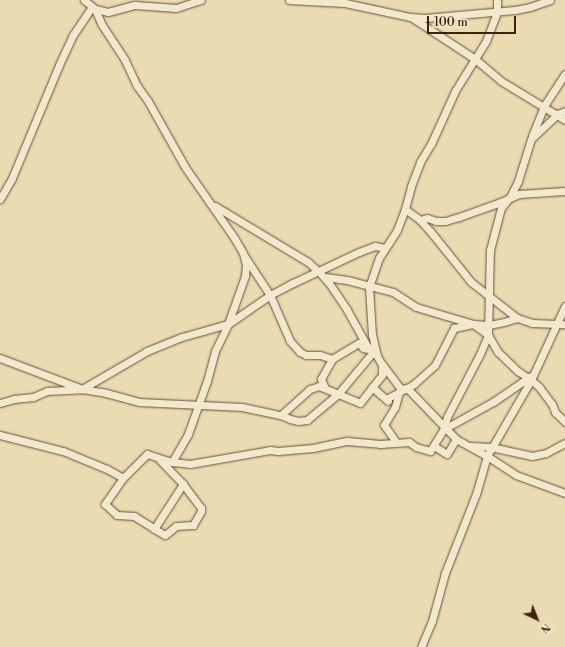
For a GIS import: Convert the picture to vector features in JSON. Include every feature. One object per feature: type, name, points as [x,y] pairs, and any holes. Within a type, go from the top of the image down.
[{"type":"street","points":[[84,0],[94,8],[108,12],[141,4],[176,8],[201,0]]},
{"type":"street","points":[[289,0],[345,3],[410,17],[425,18],[497,12],[530,7],[550,0]]},
{"type":"street","points":[[497,0],[497,12],[486,41],[455,91],[431,144],[420,162],[397,230],[385,248],[369,287],[374,352],[385,370],[402,390],[456,439],[487,456],[495,463],[516,475],[565,493]]},
{"type":"street","points":[[0,199],[12,178],[58,65],[73,35],[94,8]]},
{"type":"street","points":[[94,8],[102,25],[125,60],[137,86],[148,101],[185,167],[210,202],[270,295],[290,341],[300,352],[306,355],[320,355],[332,360]]},
{"type":"street","points":[[410,17],[475,59],[501,81],[558,114],[565,120]]},
{"type":"street","points":[[160,460],[184,484],[201,509],[194,524],[191,526],[176,526],[166,535],[134,516],[117,515],[104,504],[123,478],[147,454],[160,460],[190,464],[270,450],[278,451],[313,448],[347,441],[380,444],[409,442],[416,447],[427,451],[434,446],[444,429],[447,417],[473,370],[488,335],[490,250],[501,208],[510,197],[518,181],[531,139],[544,106],[565,74]]},
{"type":"street","points":[[531,139],[558,114],[565,111]]},
{"type":"street","points":[[420,220],[427,218],[436,221],[452,219],[501,202],[510,197],[528,193],[565,191]]},
{"type":"street","points":[[210,202],[308,262],[319,272],[324,277],[382,365],[382,375],[360,403],[319,386],[310,388],[281,414]]},
{"type":"street","points":[[405,208],[420,220],[471,282],[517,318],[532,323],[565,324]]},
{"type":"street","points":[[82,390],[147,351],[182,337],[228,324],[270,295],[293,283],[359,252],[375,246],[385,248]]},
{"type":"street","points":[[172,462],[188,434],[207,381],[215,351],[228,324],[245,276],[246,266],[243,253]]},
{"type":"street","points":[[324,277],[347,280],[369,287],[393,292],[416,307],[434,314],[473,324],[489,325],[517,318]]},
{"type":"street","points":[[421,647],[432,621],[445,573],[476,494],[487,456],[543,357],[565,306]]},
{"type":"street","points":[[386,400],[414,384],[435,365],[454,328],[473,324],[488,335],[498,352],[518,371],[531,377],[552,404],[555,412],[565,422]]},
{"type":"street","points":[[325,388],[321,379],[332,360],[359,343],[363,348],[374,352]]},
{"type":"street","points":[[0,404],[14,399],[33,397],[47,391],[82,390],[106,393],[139,402],[242,407],[281,414],[290,419],[308,420],[338,394],[374,352]]},
{"type":"street","points":[[0,358],[82,390]]},
{"type":"street","points":[[444,429],[493,402],[531,377]]},
{"type":"street","points":[[372,387],[386,400],[395,404]]},
{"type":"street","points":[[396,442],[384,426],[402,390]]},
{"type":"street","points":[[1,434],[63,451],[107,469],[123,478]]},
{"type":"street","points":[[434,446],[447,454],[456,439]]},
{"type":"street","points":[[469,446],[491,447],[532,456],[546,453],[565,443]]},
{"type":"street","points":[[154,529],[184,484]]}]
